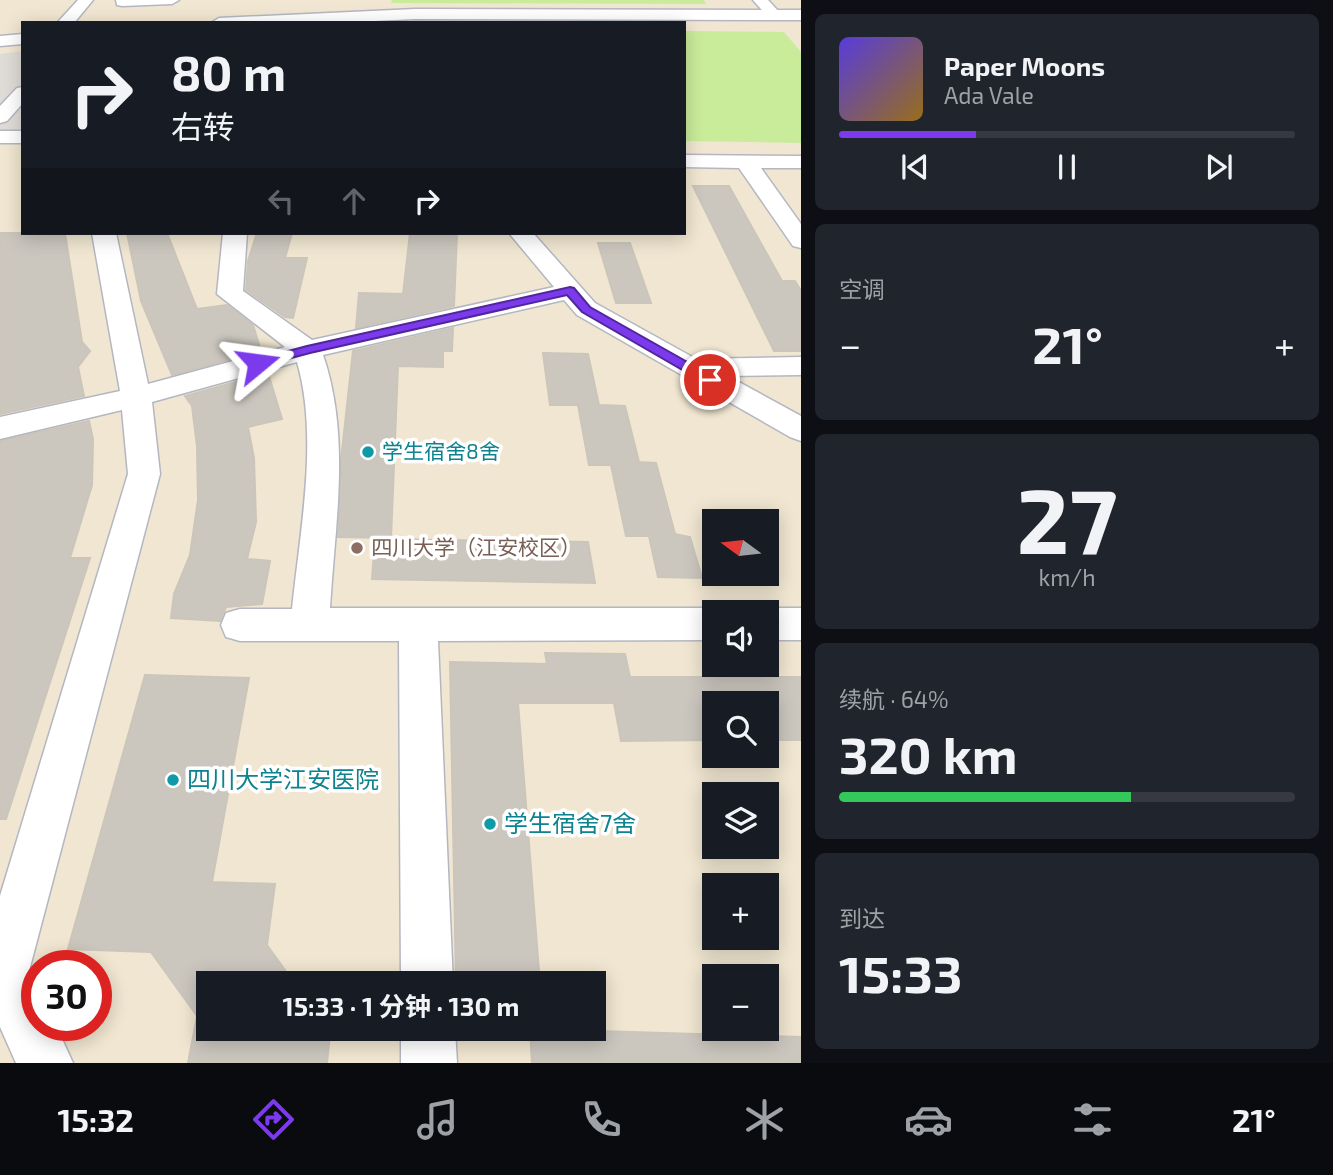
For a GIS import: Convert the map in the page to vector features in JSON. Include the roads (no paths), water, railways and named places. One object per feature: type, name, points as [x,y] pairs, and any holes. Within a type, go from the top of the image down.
[{"type":"street","points":[[67,21],[86,0]]},
{"type":"street","points":[[120,5],[172,0]]},
{"type":"street","points":[[760,0],[774,15]]},
{"type":"street","points":[[246,21],[315,16],[480,19],[801,15]]},
{"type":"street","points":[[0,41],[21,39]]},
{"type":"street","points":[[0,117],[19,81]]},
{"type":"street","points":[[0,137],[21,137]]},
{"type":"street","points":[[686,161],[801,162]]},
{"type":"street","points":[[746,162],[801,241]]},
{"type":"street","points":[[44,1063],[1,979],[144,474],[136,397],[104,235]]},
{"type":"street","points":[[235,235],[230,294],[307,350],[319,387],[324,438],[310,625]]},
{"type":"street","points":[[523,235],[586,309],[801,430]]},
{"type":"street","points":[[0,428],[136,397],[307,350],[570,290]]},
{"type":"street","points":[[687,368],[801,366]]},
{"type":"street","points":[[240,625],[702,624]]},
{"type":"street","points":[[779,624],[801,624]]},
{"type":"street","points":[[418,625],[427,971]]},
{"type":"street","points":[[428,1041],[429,1063]]},
{"type":"place","name":"学生宿舍8舍","points":[[368,452]]},
{"type":"place","name":"四川大学（江安校区）","points":[[357,548]]},
{"type":"place","name":"四川大学江安医院","points":[[173,780]]},
{"type":"place","name":"学生宿舍7舍","points":[[490,824]]}]
